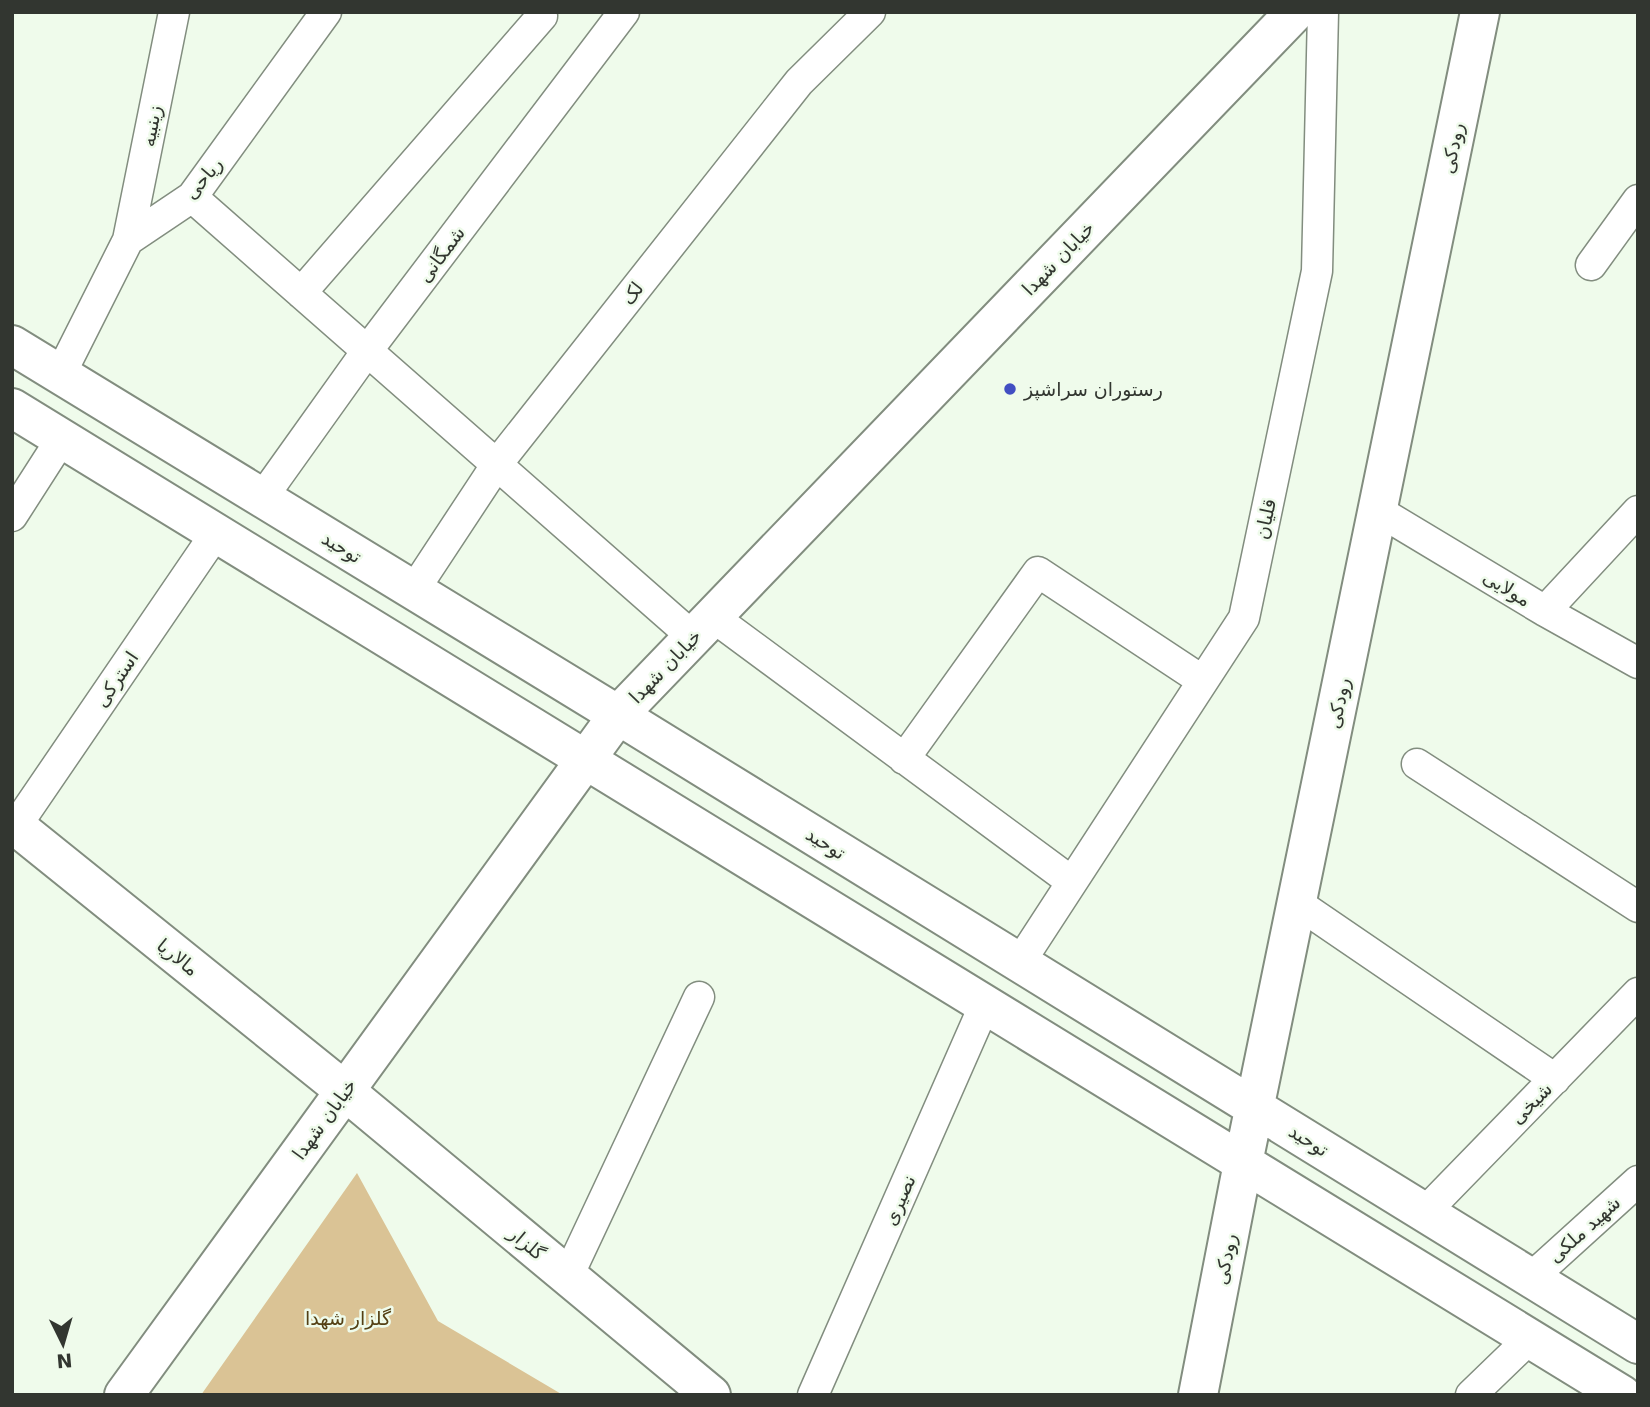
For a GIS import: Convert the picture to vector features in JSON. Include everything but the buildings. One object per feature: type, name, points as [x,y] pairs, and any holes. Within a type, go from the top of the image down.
[{"type":"street","name":"زینبیه","points":[[128,240],[174,12]]},
{"type":"street","name":"ریاحی","points":[[60,374],[128,240],[192,197],[326,12]]},
{"type":"street","name":"شمگانی","points":[[262,498],[368,351],[624,12]]},
{"type":"street","name":"لک","points":[[414,590],[497,464],[799,82],[870,12]]},
{"type":"street","name":"خیابان شهدا","points":[[124,1395],[618,715],[1295,12]]},
{"type":"street","name":"قلیان","points":[[1020,962],[1244,618],[1317,271],[1323,12]]},
{"type":"street","name":"رودکی","points":[[1198,1395],[1243,1163],[1480,12]]},
{"type":"street","points":[[301,293],[542,16]]},
{"type":"street","points":[[192,197],[497,464],[703,627],[904,759],[1073,882]]},
{"type":"street","points":[[1591,265],[1638,200]]},
{"type":"street","name":"توحید","points":[[12,345],[1638,1344]]},
{"type":"street","points":[[12,408],[1622,1395]]},
{"type":"street","points":[[12,516],[62,438]]},
{"type":"street","name":"مولایی","points":[[1377,510],[1545,611],[1638,663]]},
{"type":"street","points":[[1545,611],[1638,511]]},
{"type":"street","name":"استرکی","points":[[14,824],[216,533]]},
{"type":"street","points":[[904,759],[1038,572],[1203,681]]},
{"type":"street","points":[[1417,764],[1638,907]]},
{"type":"street","name":"مالاریا","points":[[14,824],[345,1091]]},
{"type":"street","points":[[1297,903],[1555,1079]]},
{"type":"street","name":"شیخی","points":[[1424,1213],[1638,993]]},
{"type":"street","points":[[568,1276],[699,997]]},
{"type":"street","name":"نصیری","points":[[813,1395],[985,1004]]},
{"type":"street","name":"گلزار","points":[[345,1091],[710,1395]]},
{"type":"street","name":"شهید ملکی","points":[[1531,1278],[1638,1181]]},
{"type":"street","points":[[1471,1395],[1530,1338]]},
{"type":"green space","name":"گلزار شهدا","points":[[357,1173],[438,1321],[563,1395],[201,1395]]},
{"type":"place","name":"رستوران سراشپز","points":[[1010,389]]}]
